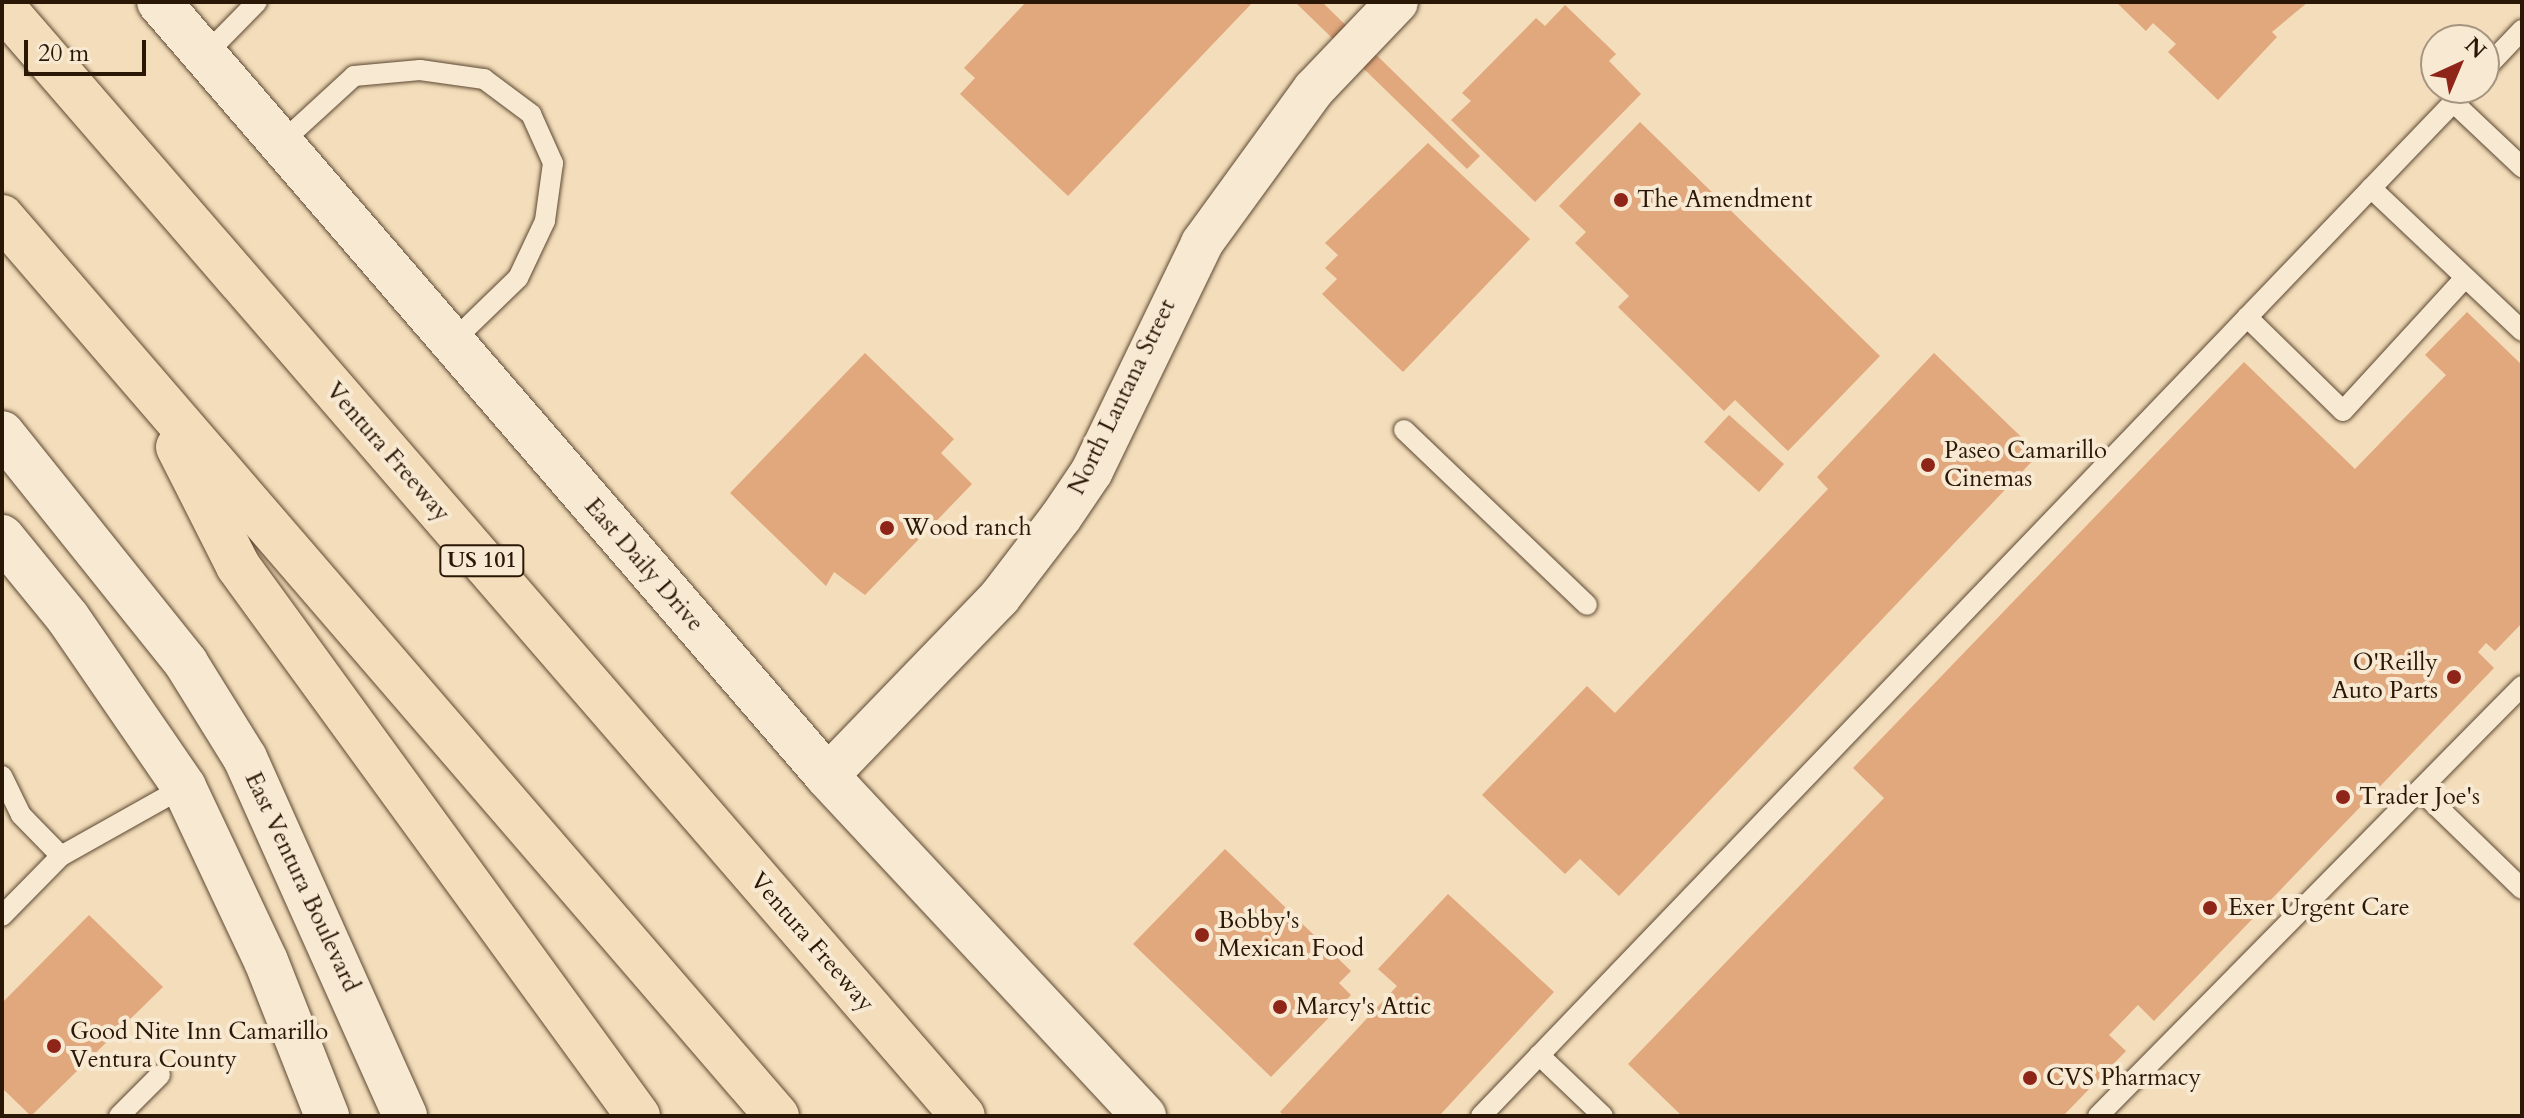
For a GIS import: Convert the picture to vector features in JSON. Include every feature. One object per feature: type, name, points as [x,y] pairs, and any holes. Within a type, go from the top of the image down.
[{"type":"highway","name":"Ventura Freeway","points":[[2,6],[963,1116]]},
{"type":"highway","points":[[2,217],[777,1116]]},
{"type":"highway","points":[[147,384],[238,566],[638,1116]]},
{"type":"main road","name":"East Daily Drive","points":[[159,2],[827,776],[1144,1116]]},
{"type":"main road","name":"East Ventura Boulevard","points":[[2,433],[186,663],[245,758],[405,1116]]},
{"type":"main road","points":[[2,537],[68,618],[184,787],[266,961],[327,1116]]},
{"type":"street","name":"North Lantana Street","points":[[827,776],[999,598],[1061,517],[1092,471],[1167,303],[1202,243],[1314,89],[1397,2]]},
{"type":"lane","points":[[205,55],[257,2]]},
{"type":"lane","points":[[2500,53],[2522,30]]},
{"type":"lane","points":[[281,143],[354,76],[420,70],[484,79],[531,114],[553,163],[545,221],[518,278],[451,343]]},
{"type":"lane","points":[[1481,1116],[2451,104]]},
{"type":"lane","points":[[2468,104],[2522,167]]},
{"type":"lane","points":[[2371,188],[2522,331]]},
{"type":"lane","points":[[2247,317],[2343,411],[2465,278]]},
{"type":"lane","points":[[1404,430],[1587,605]]},
{"type":"lane","points":[[2098,1116],[2522,686]]},
{"type":"lane","points":[[2,776],[21,815],[61,856]]},
{"type":"lane","points":[[2,916],[61,856],[184,787]]},
{"type":"lane","points":[[2420,790],[2522,889]]},
{"type":"lane","points":[[1539,1055],[1603,1116]]},
{"type":"lane","points":[[119,1116],[160,1075]]},
{"type":"building","points":[[1026,2],[1253,2],[1068,196],[960,94],[975,78],[964,68]]},
{"type":"building","points":[[1295,2],[1322,2],[1480,156],[1467,169]]},
{"type":"building","points":[[2116,2],[2308,2],[2272,32],[2277,37],[2218,100],[2168,52],[2176,44],[2153,23],[2146,31]]},
{"type":"building","points":[[1565,5],[1616,54],[1609,61],[1641,94],[1535,202],[1451,120],[1471,101],[1462,93],[1536,18],[1545,26]]},
{"type":"building","points":[[1640,122],[1880,356],[1788,451],[1735,400],[1724,411],[1618,307],[1629,296],[1575,243],[1586,232],[1559,206]]},
{"type":"building","points":[[1428,143],[1530,239],[1403,372],[1322,294],[1337,279],[1325,268],[1338,255],[1325,243]]},
{"type":"building","points":[[2467,312],[2522,365],[2522,623],[2495,651],[2486,643],[2478,652],[2494,668],[2154,1021],[2138,1005],[2109,1035],[2126,1051],[2063,1116],[1682,1116],[1628,1064],[1884,798],[1853,768],[2244,362],[2355,469],[2446,375],[2425,355]]},
{"type":"building","points":[[865,353],[954,439],[941,453],[972,484],[865,595],[834,572],[826,586],[730,493]]},
{"type":"building","points":[[1934,353],[2039,454],[1619,896],[1580,859],[1565,874],[1482,795],[1587,686],[1615,713],[1828,489],[1817,477]]},
{"type":"building","points":[[1729,415],[1784,464],[1759,492],[1704,442]]},
{"type":"building","points":[[1225,849],[1351,971],[1339,983],[1351,995],[1271,1077],[1133,944]]},
{"type":"building","points":[[1448,894],[1554,992],[1439,1116],[1284,1116],[1280,1112],[1397,986],[1378,969]]},
{"type":"building","name":"Good Nite Inn Camarillo Ventura County","points":[[89,915],[163,987],[31,1116],[2,1088],[2,1003]]},
{"type":"place","name":"The Amendment","points":[[1621,200]]},
{"type":"place","name":"Paseo Camarillo Cinemas","points":[[1928,465]]},
{"type":"place","name":"Wood ranch","points":[[887,528]]},
{"type":"place","name":"O'Reilly Auto Parts","points":[[2454,677]]},
{"type":"place","name":"Trader Joe's","points":[[2343,797]]},
{"type":"place","name":"Exer Urgent Care","points":[[2210,908]]},
{"type":"place","name":"Bobby's Mexican Food","points":[[1202,935]]},
{"type":"place","name":"Marcy's Attic","points":[[1280,1007]]},
{"type":"place","name":"Good Nite Inn Camarillo Ventura County","points":[[54,1046]]},
{"type":"place","name":"CVS Pharmacy","points":[[2030,1078]]}]
